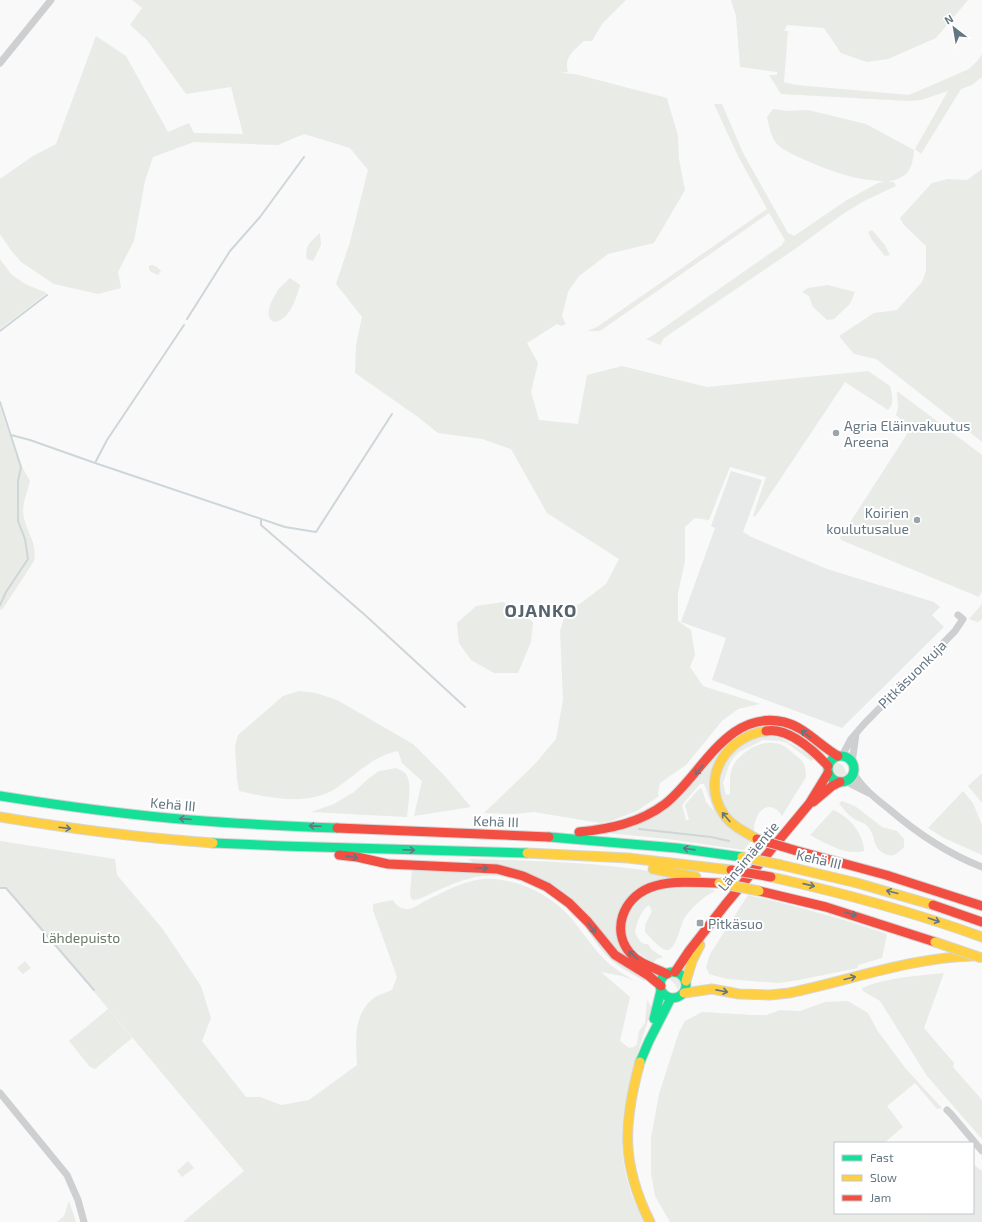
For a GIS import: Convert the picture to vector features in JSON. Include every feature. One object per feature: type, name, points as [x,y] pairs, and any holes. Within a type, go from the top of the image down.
[{"type":"main road","points":[[539,836],[608,829],[623,825],[652,812],[677,794],[724,739],[749,724],[767,720],[790,724],[832,753],[850,760],[853,767],[848,779],[842,781],[833,779],[823,760],[793,737],[777,731],[761,731],[749,735],[737,741],[727,750],[720,760],[716,772],[714,786],[716,800],[719,808],[728,820],[743,832],[757,839],[886,875],[982,906]]},
{"type":"main road","points":[[828,770],[830,761],[840,756]]},
{"type":"main road","name":"Länsimäentie","points":[[671,973],[809,804],[828,770]]},
{"type":"main road","name":"Länsimäentie","points":[[809,804],[832,786],[842,781]]},
{"type":"main road","points":[[0,789],[16,792],[41,803]]},
{"type":"main road","name":"Kehä III","points":[[0,796],[41,803],[135,815],[220,822],[539,836],[649,844],[742,857],[842,879],[899,894],[982,922]]},
{"type":"main road","name":"Kehä III","points":[[0,817],[26,822],[132,835],[230,844],[566,854],[631,859],[731,870],[811,885],[889,906],[982,937]]},
{"type":"main road","points":[[0,823],[26,822]]},
{"type":"main road","points":[[230,844],[271,852],[332,854],[357,857],[388,864],[497,869],[518,874],[549,888],[567,900],[588,922],[615,955],[625,963],[649,976],[661,988],[666,996],[670,998],[677,997],[684,993],[712,989],[739,994],[770,995],[789,993],[914,962],[952,956],[982,957]]},
{"type":"main road","points":[[535,854],[654,869],[698,877],[719,884]]},
{"type":"main road","points":[[684,993],[687,985],[686,981],[680,974],[671,973],[644,964],[625,946],[620,931],[620,923],[624,908],[641,891],[658,885],[686,883],[719,884],[794,898],[861,917],[982,957]]},
{"type":"main road","name":"Länsimäentie","points":[[686,981],[692,962],[709,927]]},
{"type":"main road","points":[[652,1035],[663,977],[671,973]]},
{"type":"main road","points":[[650,1222],[638,1198],[633,1183],[627,1157],[626,1132],[632,1096],[641,1060],[670,998]]},
{"type":"street","points":[[0,63],[51,0]]},
{"type":"street","name":"Pitkäsuonkuja","points":[[840,756],[851,739],[869,718],[955,631],[963,619],[958,615]]},
{"type":"street","points":[[856,734],[853,767],[857,779],[869,793],[913,830],[941,848],[982,867]]},
{"type":"street","points":[[842,781],[869,793]]},
{"type":"street","points":[[0,1093],[67,1174],[78,1200],[84,1222]]},
{"type":"street","points":[[947,1110],[982,1151]]},
{"type":"shaded area","points":[[731,471],[762,480],[743,532],[749,536],[827,569],[934,602],[940,607],[932,615],[944,627],[842,728],[712,680],[726,638],[681,622],[715,528],[711,526]]},
{"type":"shaded area","points":[[974,1165],[982,1171],[982,1222],[928,1222],[921,1214],[974,1214]]},
{"type":"green space","points":[[132,0],[626,0],[602,24],[592,41],[584,41],[571,54],[567,62],[568,72],[560,73],[575,74],[667,98],[678,136],[679,159],[685,190],[654,243],[608,254],[579,276],[568,292],[562,316],[566,324],[561,326],[557,324],[527,343],[538,363],[531,392],[539,420],[578,424],[587,375],[622,366],[707,387],[868,371],[890,386],[892,405],[888,410],[845,382],[755,517],[753,516],[766,477],[730,467],[709,520],[695,518],[685,527],[685,561],[678,593],[678,621],[691,630],[695,655],[690,667],[703,686],[760,704],[738,709],[722,721],[686,765],[660,783],[658,793],[659,796],[637,811],[611,821],[600,823],[534,812],[513,814],[484,813],[535,764],[556,739],[563,700],[560,631],[566,612],[581,603],[606,584],[619,559],[547,513],[511,449],[482,439],[438,433],[418,417],[355,373],[356,345],[362,317],[336,284],[350,242],[368,170],[350,148],[304,134],[278,145],[194,142],[153,157],[145,181],[134,241],[118,272],[121,288],[98,294],[54,284],[21,262],[0,234],[0,179],[33,156],[56,144],[96,36],[126,56],[168,132],[189,123],[194,133],[243,134],[231,87],[186,94],[147,40],[130,25],[142,8]]},
{"type":"green space","points":[[731,0],[968,0],[936,38],[888,59],[867,62],[841,53],[824,28],[787,25],[784,31],[788,31],[784,82],[796,85],[909,95],[969,69],[982,54],[982,77],[972,85],[961,89],[921,154],[915,149],[948,91],[921,100],[908,101],[781,94],[769,75],[777,75],[777,72],[740,67],[736,16]]},
{"type":"green space","points":[[714,104],[722,104],[743,153],[788,233],[794,236],[847,200],[878,183],[885,182],[860,179],[839,173],[784,149],[776,142],[770,128],[767,117],[773,109],[788,111],[808,110],[866,124],[914,150],[912,163],[908,172],[900,178],[888,182],[894,182],[896,186],[864,201],[843,214],[795,249],[664,338],[660,345],[646,339],[782,245],[785,240],[769,213],[600,331],[587,331],[597,327],[767,209],[738,156]]},
{"type":"green space","points":[[982,169],[982,442],[876,359],[854,354],[839,336],[874,313],[897,310],[922,282],[926,271],[926,246],[904,225],[900,218],[932,183],[948,179],[967,180]]},
{"type":"green space","points":[[872,230],[885,245],[890,255],[885,256],[872,240],[868,232]]},
{"type":"green space","points":[[320,233],[321,245],[313,261],[307,259],[307,247]]},
{"type":"green space","points":[[0,259],[11,274],[25,284],[47,293],[0,329]]},
{"type":"green space","points":[[152,265],[161,271],[158,275],[151,272],[149,269],[149,266]]},
{"type":"green space","points":[[290,278],[300,285],[292,308],[284,317],[274,322],[269,316],[270,307],[278,290]]},
{"type":"green space","points":[[828,285],[855,292],[850,304],[834,319],[827,320],[813,307],[809,296],[802,292],[808,288]]},
{"type":"green space","name":"Koirien koulutusalue","points":[[897,391],[982,455],[982,591],[979,597],[841,540],[840,538],[911,428],[896,415],[898,408]]},
{"type":"green space","points":[[0,407],[18,460],[30,481],[23,513],[35,554],[34,561],[2,610],[0,609]]},
{"type":"green space","points":[[503,602],[533,622],[531,642],[518,673],[494,673],[471,660],[459,643],[457,623],[476,606]]},
{"type":"green space","points":[[982,604],[982,619],[978,622],[969,619]]},
{"type":"green space","points":[[299,691],[316,693],[337,700],[413,744],[443,774],[471,807],[414,816],[422,781],[402,763],[398,751],[389,753],[373,761],[338,787],[315,797],[302,799],[277,798],[239,791],[235,746],[238,735],[283,696]]},
{"type":"green space","points":[[759,723],[776,723],[796,731],[816,745],[813,748],[792,732],[771,728],[756,729],[741,735],[729,744],[720,756],[714,770],[712,785],[715,802],[720,815],[726,822],[752,840],[744,850],[668,839],[607,833],[643,821],[673,803],[694,782],[722,747],[732,737],[744,729]],"holes":[[[700,784],[704,784],[714,811],[706,802],[701,788],[685,805],[689,820],[686,820],[682,805]]]},
{"type":"green space","points":[[761,735],[778,736],[815,758],[811,761],[787,743],[763,740],[739,752],[733,758],[723,783],[726,795],[730,794],[730,776],[733,766],[742,755],[755,746],[777,743],[784,746],[800,759],[805,766],[806,777],[782,816],[772,807],[764,808],[758,814],[754,824],[754,832],[736,822],[722,803],[719,791],[723,766],[739,745]]},
{"type":"green space","points":[[836,761],[843,766],[847,774],[841,777],[834,773],[833,767]]},
{"type":"green space","points":[[396,768],[405,773],[409,782],[407,817],[311,812],[334,804],[354,792],[379,771]]},
{"type":"green space","points":[[982,773],[982,803],[968,786]]},
{"type":"green space","points":[[963,791],[973,803],[982,825],[982,855],[944,838],[928,828]]},
{"type":"green space","points":[[842,801],[855,806],[882,827],[897,831],[904,839],[904,847],[893,855],[885,854],[878,848],[869,828],[865,824],[854,819],[844,810],[839,803]]},
{"type":"green space","points":[[833,810],[844,816],[854,826],[861,838],[864,851],[850,852],[836,848],[810,835]]},
{"type":"green space","name":"Lähdepuisto","points":[[0,841],[115,859],[117,875],[162,928],[201,986],[211,1018],[202,1041],[246,1097],[260,1097],[281,1105],[309,1100],[357,1065],[356,1036],[359,1018],[363,1010],[377,996],[392,990],[397,977],[373,910],[373,904],[393,900],[400,907],[410,909],[467,882],[485,879],[505,880],[526,886],[536,891],[555,903],[571,918],[605,960],[615,969],[635,981],[622,976],[601,972],[630,997],[620,1041],[629,1048],[634,1047],[637,1044],[639,1031],[645,1023],[647,1000],[652,1008],[638,1052],[627,1096],[623,1118],[622,1141],[624,1163],[630,1191],[645,1222],[183,1222],[244,1171],[7,888],[0,887]]},
{"type":"green space","points":[[468,859],[601,865],[680,877],[624,903],[627,954],[619,954],[567,895],[475,864]]},
{"type":"green space","points":[[412,869],[478,871],[520,879],[539,887],[558,898],[576,914],[611,955],[631,970],[647,978],[645,981],[629,973],[609,958],[581,922],[571,912],[560,902],[534,886],[520,880],[491,875],[469,879],[413,900],[410,895]]},
{"type":"green space","points":[[699,887],[715,891],[702,899],[688,913],[683,920],[676,942],[670,949],[666,950],[661,947],[645,932],[645,925],[652,911],[649,905],[640,917],[635,932],[638,939],[645,944],[648,944],[652,950],[663,957],[657,959],[653,963],[632,948],[624,929],[631,905],[654,889]]},
{"type":"green space","points":[[748,895],[783,903],[887,934],[882,958],[858,965],[858,968],[778,983],[727,979],[709,974],[706,967],[710,954]]},
{"type":"green space","points":[[25,961],[31,968],[23,974],[17,968]]},
{"type":"green space","points":[[944,973],[924,1028],[954,1063],[953,1067],[982,1100],[982,1139],[927,1076],[880,1001],[863,991],[862,988],[892,979]]},
{"type":"green space","points":[[676,976],[680,979],[681,983],[678,990],[675,984],[668,978]]},
{"type":"green space","points":[[848,1001],[868,1013],[877,1030],[906,1069],[942,1108],[937,1109],[915,1083],[887,1106],[903,1127],[885,1142],[834,1142],[834,1214],[921,1214],[928,1222],[670,1222],[655,1196],[651,1173],[651,1138],[659,1094],[679,1032],[685,1021],[702,1012],[766,1015],[780,1010],[800,1011],[825,1002]]},
{"type":"green space","points":[[108,1009],[132,1038],[95,1069],[90,1067],[69,1041]]},
{"type":"green space","points":[[188,1161],[194,1168],[182,1177],[177,1171]]},
{"type":"green space","points":[[69,1201],[76,1222],[57,1222],[64,1216]]},
{"type":"waterway","points":[[187,319],[230,251],[260,217],[304,157]]},
{"type":"waterway","points":[[0,331],[47,295]]},
{"type":"waterway","points":[[11,435],[30,440],[95,463],[107,440],[184,325]]},
{"type":"waterway","points":[[0,402],[21,467],[18,481],[18,521],[25,539],[28,559],[6,592],[0,605]]},
{"type":"waterway","points":[[95,463],[285,527],[316,532],[392,414]]},
{"type":"waterway","points":[[261,519],[261,525],[365,615],[465,707]]},
{"type":"waterway","points":[[639,829],[711,837],[729,841]]},
{"type":"waterway","points":[[0,888],[6,888],[94,990]]},
{"type":"traffic: fast","points":[[841,756],[850,760],[854,769],[850,778],[841,782],[832,778],[828,769],[832,760],[841,756]]},
{"type":"traffic: fast","points":[[0,796],[95,810],[167,818],[245,824],[337,828]]},
{"type":"traffic: fast","points":[[549,837],[677,848],[742,857]]},
{"type":"traffic: fast","points":[[213,843],[527,853]]},
{"type":"traffic: fast","points":[[673,972],[682,976],[686,985],[682,994],[673,998],[664,994],[660,985],[664,976],[673,972]]},
{"type":"traffic: fast","points":[[654,1019],[661,990]]},
{"type":"traffic: fast","points":[[640,1062],[671,998]]},
{"type":"traffic: slow","points":[[757,839],[738,828],[723,813],[717,799],[715,786],[716,773],[721,760],[729,750],[752,734],[766,731]]},
{"type":"traffic: slow","points":[[0,817],[106,833],[213,843]]},
{"type":"traffic: slow","points":[[527,853],[628,858],[731,870]]},
{"type":"traffic: slow","points":[[742,857],[781,865]]},
{"type":"traffic: slow","points":[[781,865],[857,883],[933,905]]},
{"type":"traffic: slow","points":[[653,869],[696,877]]},
{"type":"traffic: slow","points":[[771,877],[878,904],[930,919],[982,937]]},
{"type":"traffic: slow","points":[[719,883],[759,891]]},
{"type":"traffic: slow","points":[[935,942],[982,958]]},
{"type":"traffic: slow","points":[[686,981],[692,961],[700,945]]},
{"type":"traffic: slow","points":[[684,993],[712,989],[739,994],[770,995],[789,993],[903,965],[973,956]]},
{"type":"traffic: slow","points":[[640,1062],[630,1105],[628,1144],[634,1181],[650,1222]]},
{"type":"traffic: jam","points":[[579,832],[624,824],[655,811],[678,792],[717,747],[731,735],[747,725],[764,721],[792,724],[806,732],[838,756]]},
{"type":"traffic: jam","points":[[766,731],[774,731],[792,736],[808,747],[828,766]]},
{"type":"traffic: jam","points":[[675,972],[689,951],[725,905],[809,804],[828,773]]},
{"type":"traffic: jam","points":[[813,802],[832,786],[840,782]]},
{"type":"traffic: jam","points":[[337,828],[549,837]]},
{"type":"traffic: jam","points":[[757,839],[794,850]]},
{"type":"traffic: jam","points":[[794,850],[886,875],[982,906]]},
{"type":"traffic: jam","points":[[339,855],[357,857],[388,864],[497,869],[523,876],[547,887],[569,903],[588,922],[615,955],[649,976],[661,986]]},
{"type":"traffic: jam","points":[[731,870],[771,877]]},
{"type":"traffic: jam","points":[[667,974],[638,960],[630,953],[624,944],[621,935],[621,925],[627,907],[640,893],[657,885],[675,882],[719,883]]},
{"type":"traffic: jam","points":[[759,891],[826,907],[935,942]]},
{"type":"traffic: jam","points":[[933,905],[982,922]]},
{"type":"place","name":"Agria Eläinvakuutus Areena","points":[[836,433]]},
{"type":"place","name":"Koirien koulutusalue","points":[[917,520]]},
{"type":"place","name":"Pitkäsuo","points":[[700,923]]},
{"type":"district","name":"OJANKO","points":[[541,610]]}]
